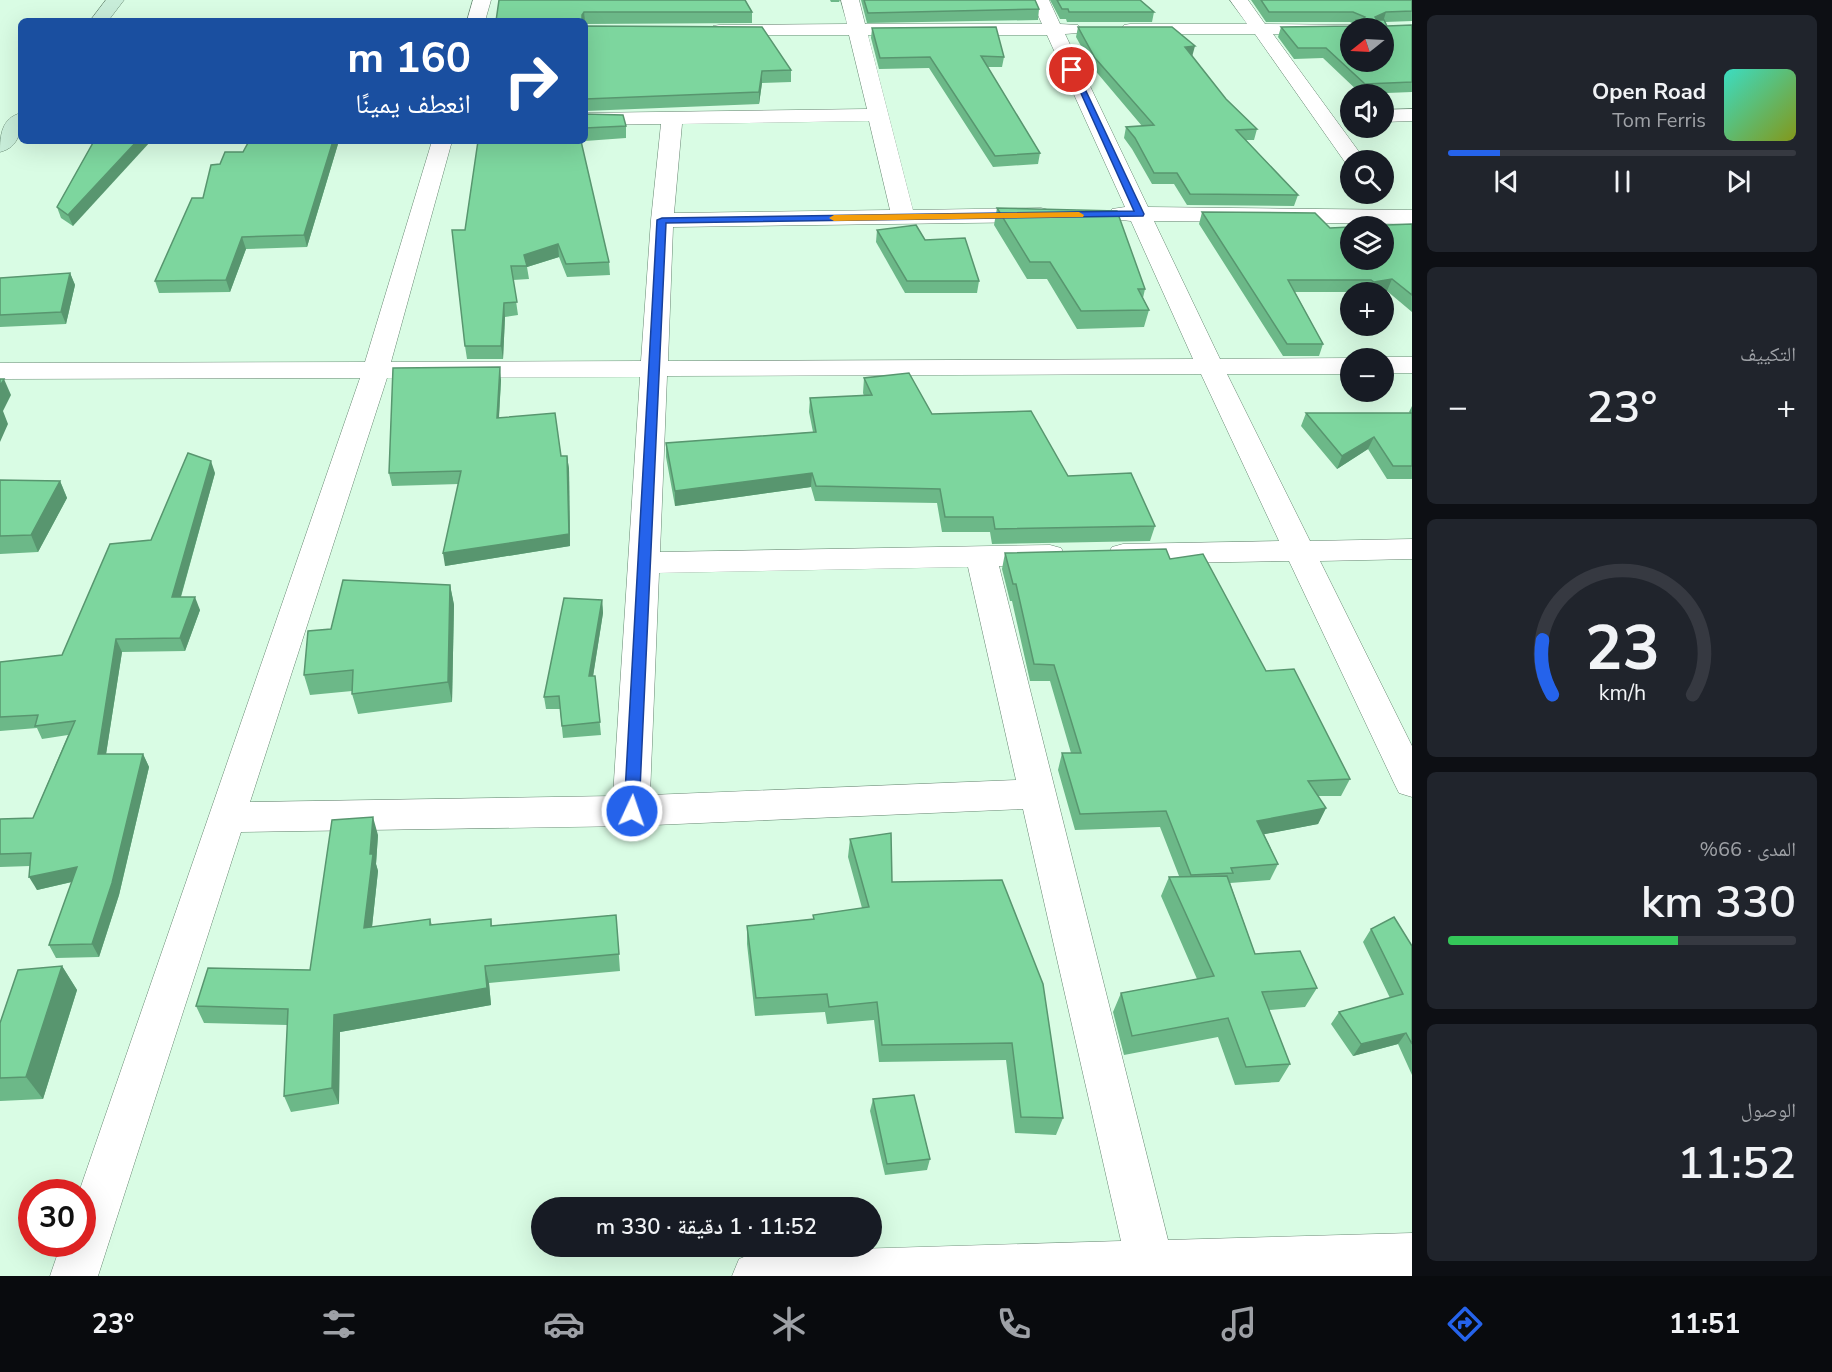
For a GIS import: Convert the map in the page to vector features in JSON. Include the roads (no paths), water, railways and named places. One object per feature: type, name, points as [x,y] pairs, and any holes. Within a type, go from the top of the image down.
[{"type":"main road","points":[[101,18],[115,0]]},
{"type":"main road","points":[[0,146],[18,123]]},
{"type":"street","points":[[477,18],[482,0]]},
{"type":"street","points":[[850,0],[903,217]]},
{"type":"street","points":[[1040,0],[1210,366],[1412,783]]},
{"type":"street","points":[[1239,0],[1348,150]]},
{"type":"street","points":[[704,30],[1088,29]]},
{"type":"street","points":[[1111,29],[1340,29]]},
{"type":"street","points":[[588,119],[879,115]]},
{"type":"street","points":[[1394,116],[1412,115]]},
{"type":"street","points":[[1324,117],[1340,116]]},
{"type":"street","points":[[632,811],[662,220],[672,118]]},
{"type":"street","points":[[74,1276],[376,369],[441,144]]},
{"type":"street","points":[[1389,204],[1403,217]]},
{"type":"street","points":[[1104,214],[1403,217]]},
{"type":"street","points":[[662,220],[1057,215]]},
{"type":"street","points":[[1394,365],[1412,365]]},
{"type":"street","points":[[0,371],[1340,366]]},
{"type":"street","points":[[644,562],[1412,549]]},
{"type":"street","points":[[981,557],[1150,1265]]},
{"type":"street","points":[[228,817],[632,811],[1038,794]]},
{"type":"street","points":[[756,1276],[942,1273],[1150,1265],[1392,1264]]}]
